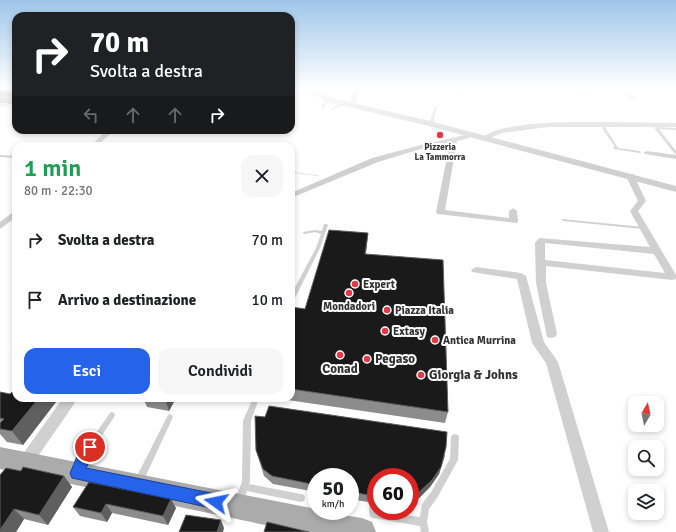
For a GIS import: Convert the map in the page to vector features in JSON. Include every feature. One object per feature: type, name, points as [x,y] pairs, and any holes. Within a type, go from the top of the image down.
[{"type":"main road","points":[[0,458],[137,486],[241,496],[362,532]]},
{"type":"street","points":[[387,114],[431,124],[455,134],[485,138],[676,189]]},
{"type":"street","points":[[485,138],[501,130],[524,128],[602,125],[676,125]]},
{"type":"street","points":[[98,142],[106,134]]},
{"type":"street","points":[[295,194],[375,160],[455,134]]},
{"type":"street","points":[[455,134],[440,212],[514,221],[512,211]]},
{"type":"street","points":[[647,153],[676,157]]},
{"type":"street","points":[[542,263],[672,277],[634,211],[642,201],[630,176]]},
{"type":"street","points":[[0,226],[12,216]]},
{"type":"street","points":[[551,334],[541,283],[542,263],[540,243],[542,240],[657,251]]},
{"type":"street","points":[[476,270],[521,276],[538,343],[552,362],[601,532]]},
{"type":"street","points":[[25,463],[67,402]]},
{"type":"lane","points":[[431,124],[434,114]]},
{"type":"lane","points":[[602,125],[617,146],[615,148],[639,152]]},
{"type":"lane","points":[[676,129],[656,128],[676,153]]},
{"type":"lane","points":[[0,156],[12,157]]},
{"type":"lane","points":[[564,220],[643,228]]},
{"type":"lane","points":[[295,292],[318,248],[326,225]]},
{"type":"lane","points":[[305,233],[315,231],[323,233]]},
{"type":"lane","points":[[254,402],[247,421],[246,481],[241,496],[301,498]]},
{"type":"lane","points":[[77,473],[83,458],[112,415]]},
{"type":"lane","points":[[137,486],[170,417]]},
{"type":"lane","points":[[425,532],[423,522],[425,507],[434,495],[454,460],[455,437]]},
{"type":"lane","points":[[410,520],[423,522]]},
{"type":"path","points":[[295,173],[329,179]]},
{"type":"building","name":"Pegaso","points":[[329,230],[368,233],[365,254],[443,260],[448,412],[295,390],[295,308],[305,309]]},
{"type":"building","points":[[0,392],[10,394],[12,392],[12,402],[36,402],[12,431],[0,429],[0,423],[4,419],[0,418]]},
{"type":"building","points":[[269,406],[447,432],[446,447],[441,467],[432,480],[419,492],[419,468],[367,468],[367,495],[359,493],[359,468],[307,468],[307,483],[272,476],[263,469],[256,450],[255,416],[265,417]]},
{"type":"building","points":[[23,467],[64,476],[39,515],[14,509],[0,530],[0,475],[6,468],[21,471]]},
{"type":"building","points":[[89,482],[171,499],[163,516],[106,504],[101,513],[73,507]]},
{"type":"building","points":[[186,515],[221,520],[217,532],[179,532]]},
{"type":"building","points":[[267,522],[309,532],[264,532]]},
{"type":"place","name":"Pizzeria La Tammorra","points":[[440,135]]},
{"type":"place","name":"Expert","points":[[355,284]]},
{"type":"place","name":"Mondadori","points":[[349,293]]},
{"type":"place","name":"Piazza Italia","points":[[387,310]]},
{"type":"place","name":"Extasy","points":[[385,331]]},
{"type":"place","name":"Antica Murrina","points":[[435,340]]},
{"type":"place","name":"Conad","points":[[340,355]]},
{"type":"place","name":"Pegaso","points":[[367,359]]},
{"type":"place","name":"Giorgia & Johns","points":[[421,375]]},
{"type":"route","points":[[90,447],[83,458],[77,473],[216,502]]}]
